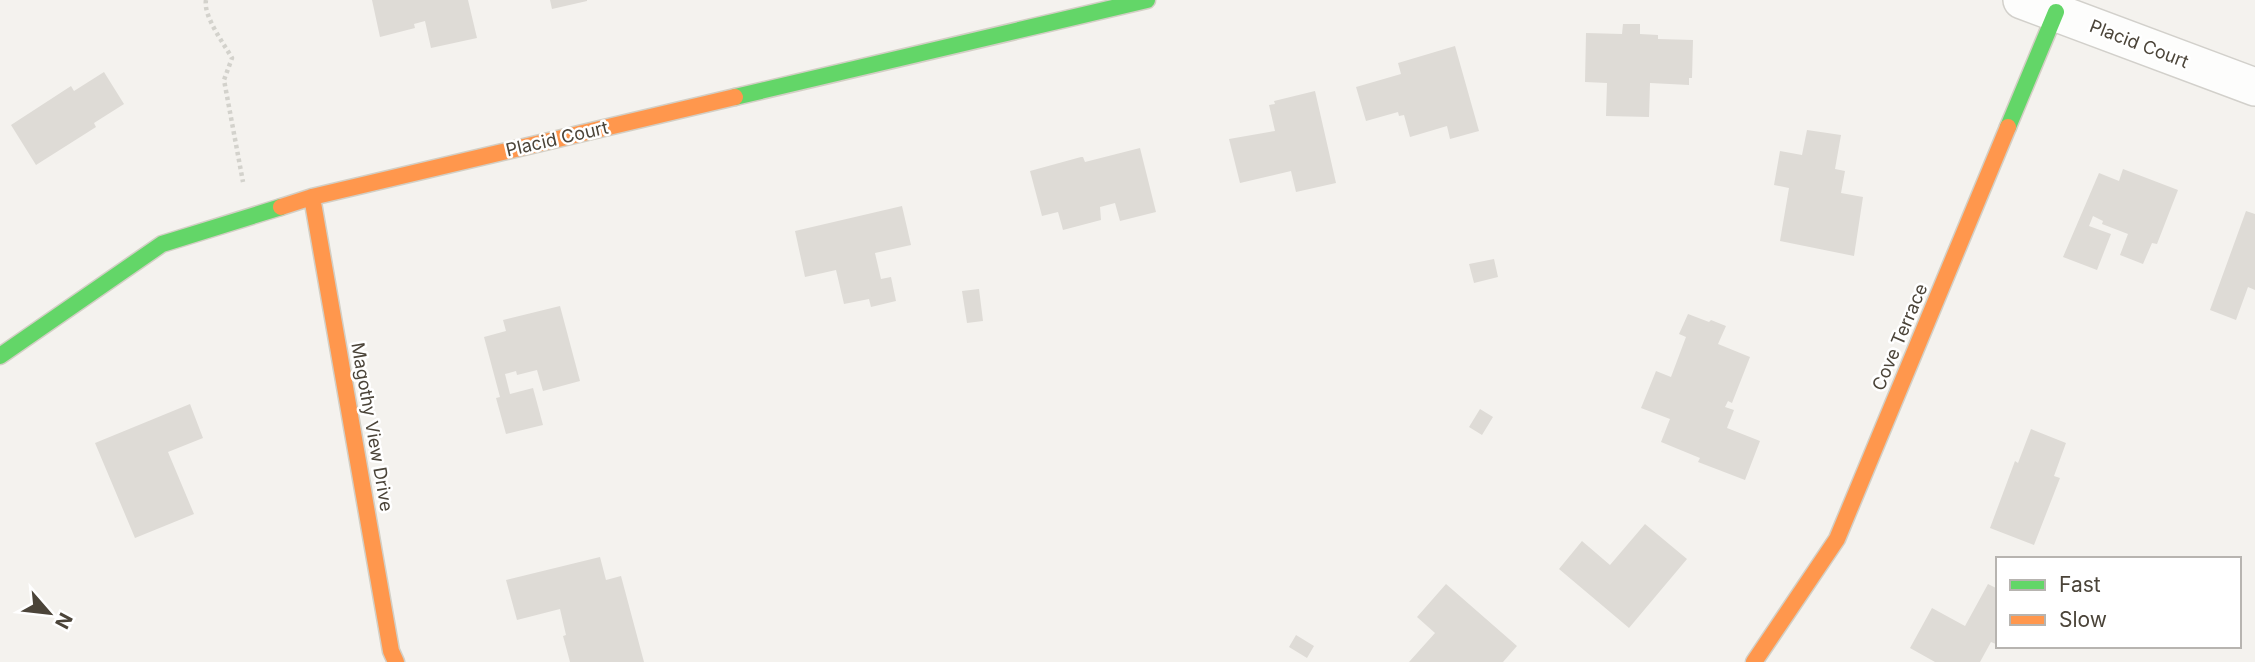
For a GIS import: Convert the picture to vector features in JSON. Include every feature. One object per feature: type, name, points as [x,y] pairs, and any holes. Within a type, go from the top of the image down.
[{"type":"street","name":"Placid Court","points":[[0,356],[162,244],[312,197],[1147,0]]},
{"type":"street","name":"Placid Court","points":[[2022,0],[2255,87]]},
{"type":"street","name":"Cove Terrace","points":[[1754,662],[1837,539],[2056,12]]},
{"type":"street","name":"Magothy View Drive","points":[[312,197],[391,651],[397,662]]},
{"type":"path","points":[[206,0],[205,6],[212,24],[232,58],[224,80],[250,217]]},
{"type":"building","points":[[372,0],[468,0],[477,38],[431,48],[425,21],[414,24],[415,28],[380,37]]},
{"type":"building","points":[[550,0],[587,0],[587,1],[552,9]]},
{"type":"building","points":[[1623,24],[1640,24],[1640,34],[1658,35],[1658,39],[1693,40],[1692,78],[1689,78],[1689,85],[1650,83],[1649,117],[1606,116],[1607,83],[1585,82],[1586,33],[1622,34]]},
{"type":"building","points":[[1455,46],[1479,131],[1450,139],[1447,126],[1410,137],[1404,115],[1399,116],[1398,112],[1366,121],[1356,87],[1401,74],[1398,63]]},
{"type":"building","points":[[104,72],[124,104],[94,123],[96,127],[36,165],[11,125],[71,86],[74,91]]},
{"type":"building","points":[[1315,91],[1336,183],[1296,192],[1291,171],[1240,183],[1229,139],[1275,131],[1269,105],[1275,104],[1274,101]]},
{"type":"building","points":[[1807,130],[1841,135],[1835,169],[1845,171],[1841,193],[1863,197],[1854,256],[1780,241],[1789,188],[1774,185],[1780,151],[1802,155]]},
{"type":"building","points":[[1140,148],[1156,212],[1120,221],[1115,203],[1100,207],[1101,220],[1063,230],[1058,212],[1042,216],[1030,171],[1081,157],[1085,162]]},
{"type":"building","points":[[2123,169],[2178,190],[2157,244],[2152,243],[2143,264],[2120,255],[2128,234],[2102,224],[2103,221],[2093,216],[2089,226],[2111,234],[2097,270],[2063,257],[2099,173],[2119,181]]},
{"type":"building","points":[[902,206],[911,245],[875,253],[881,279],[891,277],[896,301],[871,307],[869,299],[844,304],[836,270],[805,277],[795,231]]},
{"type":"building","points":[[2246,211],[2255,214],[2255,290],[2248,287],[2236,320],[2210,310]]},
{"type":"building","points":[[1494,259],[1498,277],[1474,283],[1469,264]]},
{"type":"building","points":[[979,289],[983,321],[967,323],[962,291]]},
{"type":"building","points":[[560,306],[580,381],[543,391],[537,370],[517,375],[516,371],[505,374],[510,394],[533,388],[543,425],[506,434],[496,398],[500,397],[484,337],[506,331],[503,320]]},
{"type":"building","points":[[1688,314],[1726,326],[1718,344],[1750,357],[1732,403],[1728,401],[1725,407],[1734,410],[1727,428],[1760,441],[1745,480],[1698,462],[1700,458],[1661,442],[1670,419],[1641,408],[1656,371],[1671,377],[1686,337],[1679,334]]},
{"type":"building","points":[[190,404],[203,438],[168,452],[194,514],[135,538],[95,443]]},
{"type":"building","points":[[1480,409],[1493,417],[1482,435],[1469,427]]},
{"type":"building","points":[[2031,429],[2066,443],[2054,476],[2060,478],[2034,545],[1990,528],[2015,461],[2018,463]]},
{"type":"building","points":[[1645,524],[1687,559],[1629,628],[1559,569],[1582,541],[1610,565]]},
{"type":"building","points":[[600,557],[606,580],[621,576],[644,662],[570,662],[560,609],[517,620],[506,580]]},
{"type":"building","points":[[1446,584],[1517,646],[1503,662],[1409,662],[1435,633],[1417,617]]},
{"type":"building","points":[[1988,584],[1996,588],[1996,644],[1991,642],[1980,662],[1935,662],[1910,648],[1932,608],[1965,626]]},
{"type":"building","points":[[1296,635],[1314,646],[1307,658],[1289,647]]},
{"type":"traffic: fast","points":[[735,97],[1147,0]]},
{"type":"traffic: fast","points":[[2008,127],[2056,12]]},
{"type":"traffic: fast","points":[[0,356],[162,244],[281,207]]},
{"type":"traffic: slow","points":[[281,207],[312,197],[735,97]]},
{"type":"traffic: slow","points":[[1754,662],[1837,539],[2008,127]]},
{"type":"traffic: slow","points":[[312,197],[391,651],[396,662]]}]
